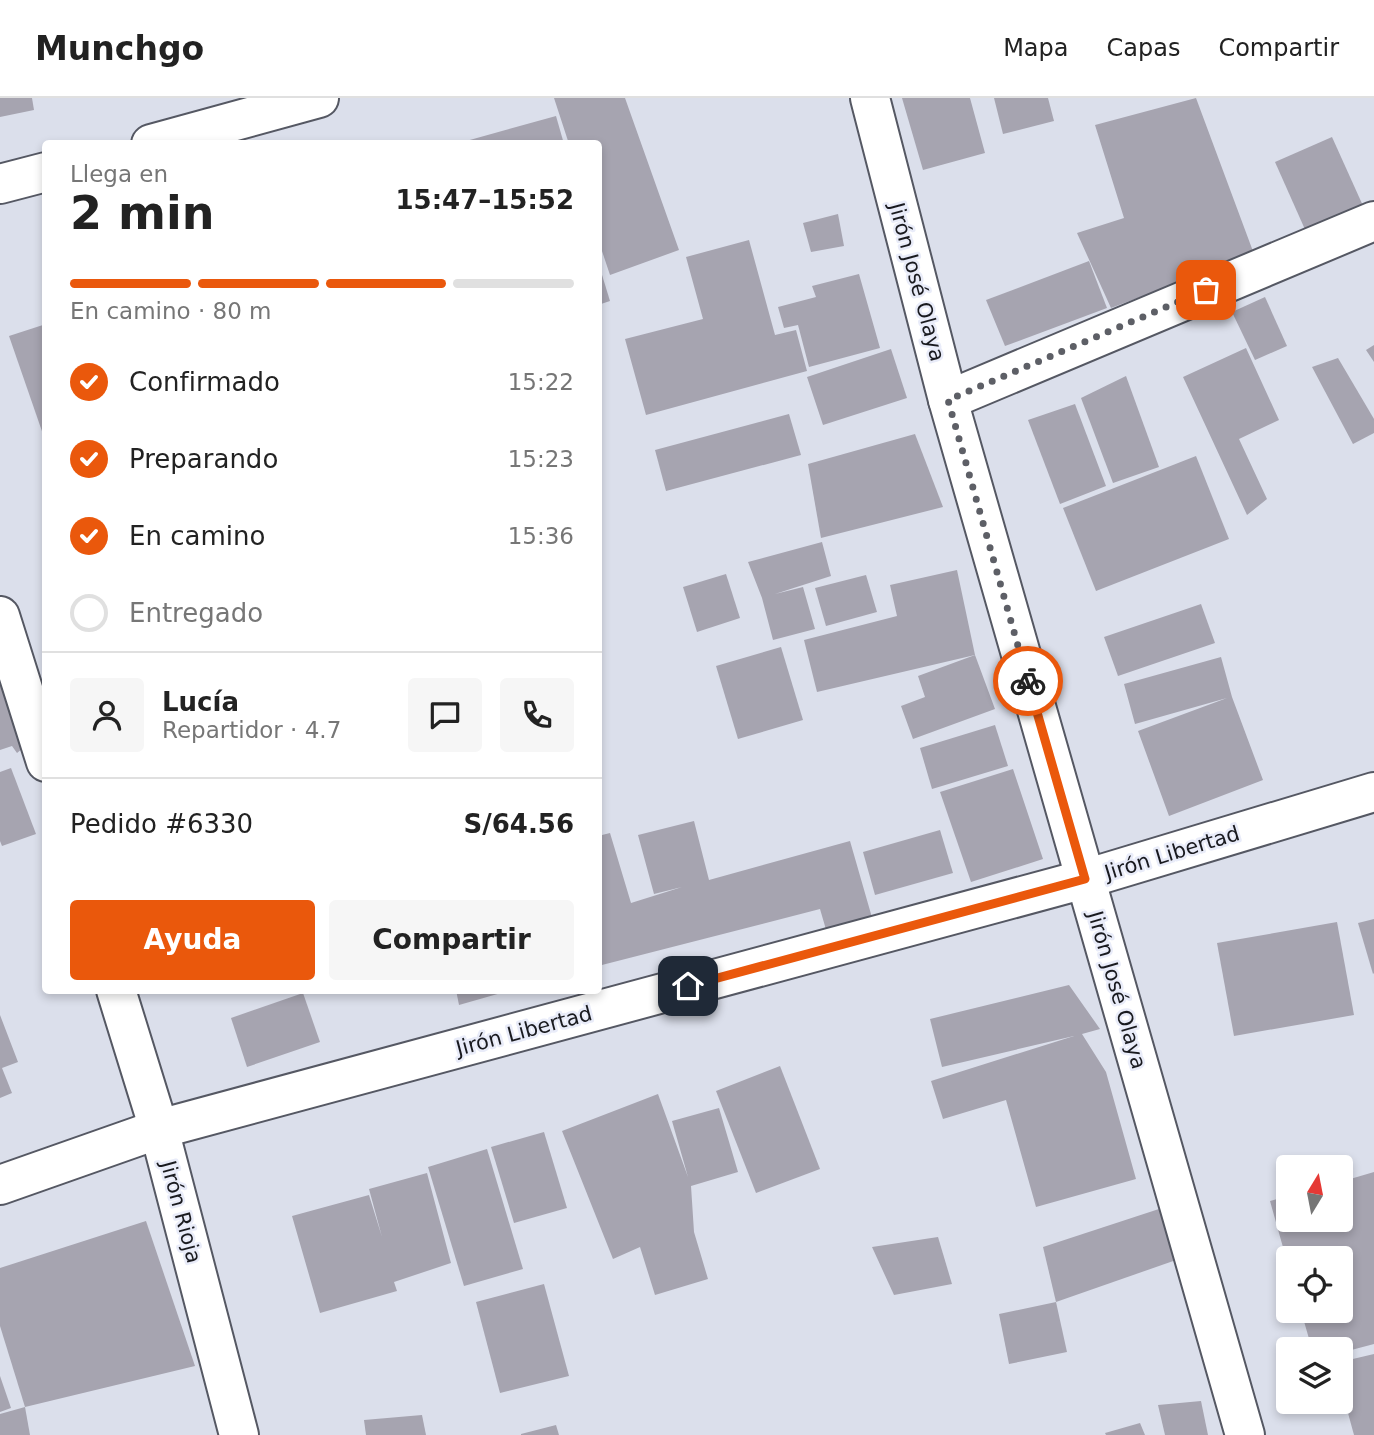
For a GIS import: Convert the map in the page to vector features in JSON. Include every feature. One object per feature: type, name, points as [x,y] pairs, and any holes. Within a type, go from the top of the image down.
[{"type":"street","points":[[166,140],[319,98]]},
{"type":"street","name":"Jirón José Olaya","points":[[870,98],[948,400],[1245,1435]]},
{"type":"street","points":[[0,184],[42,173]]},
{"type":"street","points":[[948,400],[1374,221]]},
{"type":"street","points":[[0,615],[42,749]]},
{"type":"street","name":"Jirón Libertad","points":[[0,1185],[159,1129],[1085,879],[1374,792]]},
{"type":"street","name":"Jirón Rioja","points":[[117,994],[159,1129],[240,1435]]},
{"type":"building","points":[[0,98],[32,98],[34,110],[0,117]]},
{"type":"building","points":[[554,98],[625,98],[679,250],[610,275],[602,251],[602,140],[568,140]]},
{"type":"building","points":[[902,98],[970,98],[985,153],[923,170]]},
{"type":"building","points":[[994,98],[1048,98],[1054,121],[1003,134]]},
{"type":"building","points":[[1196,98],[1254,254],[1111,308],[1077,233],[1124,218],[1095,125]]},
{"type":"building","points":[[556,116],[563,140],[470,140]]},
{"type":"building","points":[[1332,137],[1364,208],[1307,234],[1275,162]]},
{"type":"building","points":[[838,214],[844,246],[811,252],[803,223]]},
{"type":"building","points":[[749,240],[775,335],[796,330],[807,371],[646,415],[625,339],[703,319],[686,257]]},
{"type":"building","points":[[1089,261],[1107,308],[1005,346],[986,300]]},
{"type":"building","points":[[859,274],[880,348],[809,367],[798,325],[784,328],[778,307],[816,297],[812,286]]},
{"type":"building","points":[[602,275],[610,301],[602,304]]},
{"type":"building","points":[[1265,297],[1287,346],[1255,360],[1232,312]]},
{"type":"building","points":[[42,325],[42,431],[9,336]]},
{"type":"building","points":[[1374,345],[1374,362],[1366,350]]},
{"type":"building","points":[[1246,348],[1279,420],[1239,439],[1267,499],[1247,515],[1183,377]]},
{"type":"building","points":[[891,349],[907,398],[823,425],[807,377]]},
{"type":"building","points":[[1338,358],[1374,419],[1374,433],[1353,444],[1312,367]]},
{"type":"building","points":[[1126,376],[1159,467],[1113,483],[1081,398]]},
{"type":"building","points":[[1075,404],[1106,486],[1060,504],[1028,420]]},
{"type":"building","points":[[789,414],[801,455],[666,491],[655,450]]},
{"type":"building","points":[[915,434],[943,507],[821,538],[808,464]]},
{"type":"building","points":[[1196,456],[1229,539],[1096,591],[1063,508]]},
{"type":"building","points":[[822,542],[831,576],[775,594],[803,587],[815,629],[773,640],[762,598],[748,562]]},
{"type":"building","points":[[957,570],[975,655],[817,692],[804,640],[897,616],[890,585]]},
{"type":"building","points":[[726,574],[740,618],[697,632],[683,587]]},
{"type":"building","points":[[866,575],[877,612],[826,626],[815,588]]},
{"type":"building","points":[[1201,604],[1215,643],[1118,676],[1104,637]]},
{"type":"building","points":[[781,647],[803,720],[738,739],[716,666]]},
{"type":"building","points":[[975,655],[995,709],[913,739],[901,706],[925,697],[918,676]]},
{"type":"building","points":[[1221,657],[1232,697],[1263,780],[1169,816],[1138,731],[1227,698],[1135,724],[1124,684]]},
{"type":"building","points":[[0,681],[23,748],[17,753],[12,746],[0,750]]},
{"type":"building","points":[[995,725],[1008,766],[932,789],[920,748]]},
{"type":"building","points":[[11,768],[36,834],[2,846],[0,772]]},
{"type":"building","points":[[1013,769],[1043,859],[971,882],[940,792]]},
{"type":"building","points":[[694,821],[709,880],[850,841],[873,921],[827,933],[820,909],[602,965],[602,835],[610,833],[631,903],[682,887],[654,894],[638,835]]},
{"type":"building","points":[[940,830],[953,873],[875,895],[863,852]]},
{"type":"building","points":[[1374,919],[1374,973],[1373,974],[1358,923]]},
{"type":"building","points":[[1337,922],[1354,1015],[1234,1036],[1217,943]]},
{"type":"building","points":[[1069,985],[1100,1029],[1082,1034],[1106,1072],[1136,1179],[1036,1207],[1006,1100],[943,1119],[931,1081],[1074,1036],[942,1067],[930,1019]]},
{"type":"building","points":[[303,994],[320,1042],[247,1067],[231,1018]]},
{"type":"building","points":[[457,994],[498,994],[459,1005]]},
{"type":"building","points":[[0,1015],[18,1062],[2,1068],[12,1093],[0,1098]]},
{"type":"building","points":[[780,1066],[820,1169],[756,1193],[716,1091]]},
{"type":"building","points":[[658,1094],[688,1177],[672,1121],[719,1108],[738,1172],[691,1186],[694,1232],[708,1279],[655,1295],[640,1247],[613,1259],[562,1131]]},
{"type":"building","points":[[544,1132],[567,1208],[514,1223],[491,1147]]},
{"type":"building","points":[[487,1149],[523,1269],[464,1286],[428,1167]]},
{"type":"building","points":[[1374,1172],[1374,1344],[1353,1350],[1353,1337],[1309,1337],[1304,1323],[1353,1323],[1353,1246],[1283,1246],[1279,1232],[1353,1232],[1353,1178]]},
{"type":"building","points":[[427,1173],[451,1263],[394,1282],[397,1291],[320,1313],[292,1216],[369,1195],[382,1237],[369,1189]]},
{"type":"building","points":[[1276,1199],[1276,1222],[1270,1201]]},
{"type":"building","points":[[1162,1208],[1179,1259],[1056,1302],[1043,1247]]},
{"type":"building","points":[[146,1221],[195,1366],[25,1407],[0,1326],[0,1268]]},
{"type":"building","points":[[938,1237],[952,1284],[894,1295],[872,1247]]},
{"type":"building","points":[[544,1284],[569,1376],[500,1393],[476,1302]]},
{"type":"building","points":[[1056,1302],[1067,1352],[1009,1364],[999,1314]]},
{"type":"building","points":[[1374,1354],[1374,1435],[1354,1435],[1348,1414],[1353,1414],[1353,1359]]},
{"type":"building","points":[[0,1376],[11,1408],[0,1412]]},
{"type":"building","points":[[1201,1401],[1208,1435],[1165,1435],[1158,1405]]},
{"type":"building","points":[[25,1407],[30,1435],[0,1435],[0,1414]]},
{"type":"building","points":[[422,1415],[426,1435],[366,1435],[364,1420]]},
{"type":"building","points":[[1140,1423],[1145,1435],[1105,1433]]},
{"type":"building","points":[[556,1425],[559,1435],[521,1435],[521,1434]]},
{"type":"way so far","points":[[1028,681],[948,400],[1206,290]]},
{"type":"route","points":[[688,986],[1085,879],[1028,681]]}]
